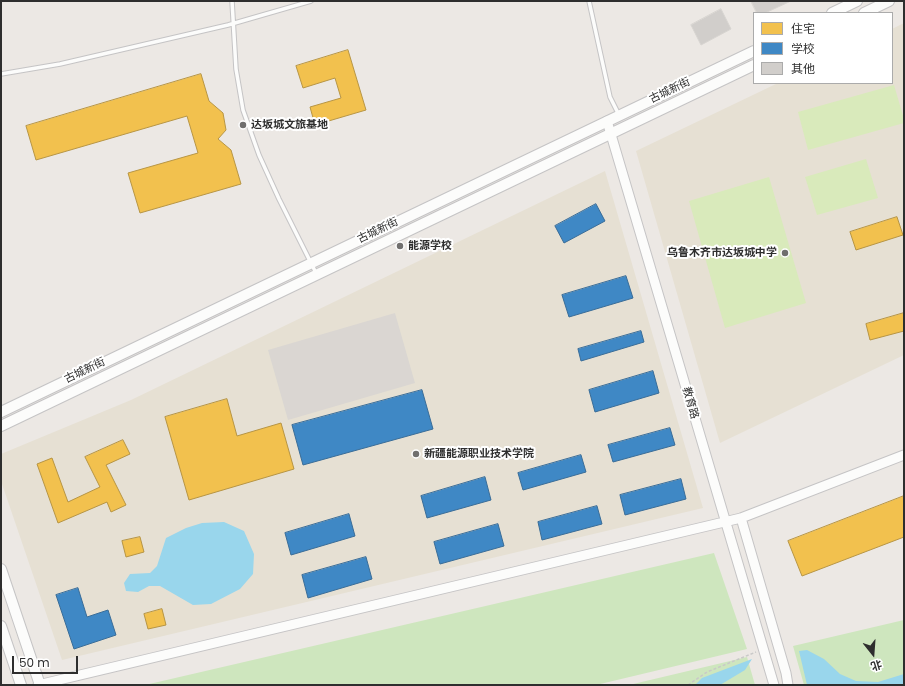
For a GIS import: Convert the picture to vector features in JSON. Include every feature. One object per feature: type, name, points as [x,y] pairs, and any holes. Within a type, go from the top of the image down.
[{"type":"main road","points":[[834,12],[857,1]]},
{"type":"main road","points":[[866,12],[889,1]]},
{"type":"main road","name":"古城新街","points":[[1,412],[753,50]]},
{"type":"main road","name":"古城新街","points":[[1,426],[753,65]]},
{"type":"main road","points":[[1,569],[40,685]]},
{"type":"main road","points":[[1,626],[21,685]]},
{"type":"street","name":"教育路","points":[[607,121],[774,685]]},
{"type":"street","points":[[40,685],[741,518],[904,455]]},
{"type":"street","points":[[741,518],[784,666],[788,685]]},
{"type":"lane","points":[[232,1],[236,69],[243,110],[259,155],[316,275]]},
{"type":"lane","points":[[1,74],[60,64],[234,24],[311,1]]},
{"type":"lane","points":[[589,1],[610,97],[619,115]]},
{"type":"path","points":[[688,685],[707,672],[763,649]]},
{"type":"shaded area","name":"乌鲁木齐市达坂城中学","points":[[904,23],[904,355],[720,443],[636,151],[776,84],[893,84],[893,28]]},
{"type":"shaded area","name":"新疆能源职业技术学院","points":[[605,171],[703,508],[62,660],[1,481],[1,454],[131,400]]},
{"type":"shaded area","points":[[395,313],[415,383],[288,420],[268,350]]},
{"type":"green space","points":[[894,85],[904,123],[808,150],[798,112]]},
{"type":"green space","points":[[866,159],[878,198],[817,215],[805,177]]},
{"type":"green space","points":[[769,177],[806,303],[725,328],[689,201]]},
{"type":"green space","points":[[714,553],[747,649],[596,685],[145,685]]},
{"type":"green space","points":[[904,620],[904,685],[804,685],[793,646]]},
{"type":"green space","points":[[747,657],[755,685],[629,685]]},
{"type":"water","points":[[224,522],[244,531],[254,554],[253,574],[240,589],[211,604],[193,605],[160,586],[149,586],[138,592],[126,591],[124,583],[130,574],[150,573],[157,566],[166,538],[186,528],[202,523]]},
{"type":"water","points":[[807,650],[824,659],[840,674],[856,681],[878,682],[904,674],[904,685],[807,685],[799,651]]},
{"type":"water","points":[[752,659],[745,670],[720,685],[695,685],[702,678]]},
{"type":"building: 住宅","points":[[348,50],[366,110],[315,125],[310,107],[341,98],[335,78],[303,88],[296,66]]},
{"type":"building: 住宅","points":[[201,74],[209,101],[223,113],[226,130],[218,139],[231,150],[241,184],[140,213],[128,173],[198,153],[187,116],[36,160],[26,126]]},
{"type":"building: 住宅","points":[[897,217],[903,235],[856,250],[850,232]]},
{"type":"building: 住宅","points":[[904,313],[904,331],[870,340],[866,324]]},
{"type":"building: 住宅","points":[[227,399],[237,436],[281,423],[294,469],[189,500],[165,417]]},
{"type":"building: 住宅","points":[[123,440],[130,454],[106,465],[126,505],[111,512],[107,502],[58,523],[37,464],[52,458],[68,502],[100,487],[85,457]]},
{"type":"building: 住宅","points":[[904,496],[904,537],[802,576],[788,541]]},
{"type":"building: 住宅","points":[[140,537],[144,552],[126,557],[122,541]]},
{"type":"building: 住宅","points":[[162,609],[166,625],[148,629],[144,614]]},
{"type":"building: 学校","points":[[596,204],[605,221],[564,243],[555,226]]},
{"type":"building: 学校","points":[[626,276],[633,298],[569,317],[562,295]]},
{"type":"building: 学校","points":[[641,331],[644,342],[581,361],[578,349]]},
{"type":"building: 学校","points":[[653,371],[659,393],[595,412],[589,390]]},
{"type":"building: 学校","points":[[422,390],[433,429],[303,465],[292,425]]},
{"type":"building: 学校","points":[[670,428],[675,445],[613,462],[608,445]]},
{"type":"building: 学校","points":[[581,455],[586,472],[523,490],[518,473]]},
{"type":"building: 学校","points":[[485,477],[491,500],[427,518],[421,496]]},
{"type":"building: 学校","points":[[681,479],[686,499],[625,515],[620,495]]},
{"type":"building: 学校","points":[[597,506],[602,524],[542,540],[538,522]]},
{"type":"building: 学校","points":[[349,514],[355,536],[291,555],[285,533]]},
{"type":"building: 学校","points":[[498,524],[504,546],[440,564],[434,542]]},
{"type":"building: 学校","points":[[366,557],[372,579],[308,598],[302,575]]},
{"type":"building: 学校","points":[[78,588],[87,617],[108,610],[116,635],[74,649],[56,595]]},
{"type":"building: 其他","points":[[751,1],[791,1],[767,12],[756,12]]},
{"type":"building: 其他","points":[[721,9],[731,29],[701,45],[691,25]]},
{"type":"place","name":"达坂城文旅基地","points":[[243,125]]},
{"type":"place","name":"能源学校","points":[[400,246]]},
{"type":"place","name":"乌鲁木齐市达坂城中学","points":[[785,253]]},
{"type":"place","name":"新疆能源职业技术学院","points":[[416,454]]}]
